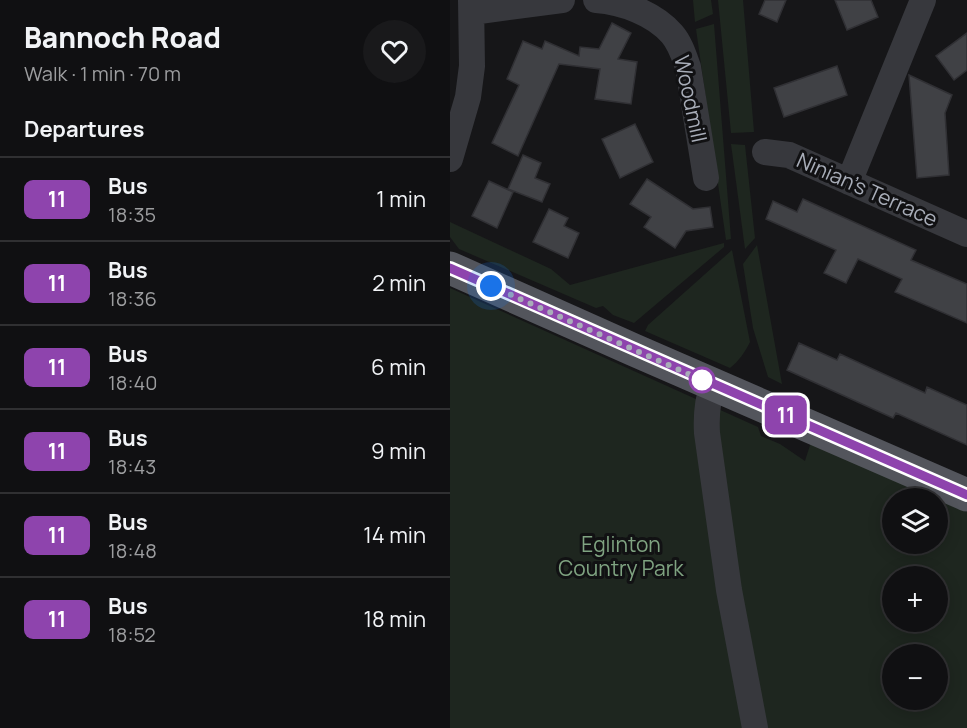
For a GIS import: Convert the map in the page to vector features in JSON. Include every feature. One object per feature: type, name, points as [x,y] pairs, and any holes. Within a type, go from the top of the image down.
[{"type":"main road","points":[[450,268],[967,495]]},
{"type":"street","points":[[450,159],[468,98],[472,66],[471,6],[562,0]]},
{"type":"street","name":"Woodmill","points":[[596,0],[624,5],[644,13],[672,34],[682,50],[688,68],[706,178]]},
{"type":"street","points":[[849,182],[923,0]]},
{"type":"street","name":"Ninian's Terrace","points":[[765,152],[789,156],[967,234]]},
{"type":"street","points":[[713,384],[706,416],[707,433],[729,590],[754,728]]},
{"type":"green space","points":[[693,0],[711,0],[713,14],[695,22]]},
{"type":"green space","points":[[718,0],[743,0],[754,132],[731,133]]},
{"type":"green space","points":[[714,24],[731,239],[726,240],[696,29]]},
{"type":"green space","points":[[731,144],[745,145],[755,238],[745,249]]},
{"type":"green space","points":[[450,222],[551,269],[570,285],[724,243],[724,247],[634,323],[613,315],[603,306],[596,308],[459,249],[450,237]]},
{"type":"green space","points":[[757,245],[782,384],[768,377],[753,328],[743,264]]},
{"type":"green space","points":[[732,250],[750,342],[742,356],[730,368],[645,331],[648,325]]},
{"type":"green space","name":"Eglinton Country Park","points":[[450,288],[758,427],[761,436],[780,444],[805,461],[811,442],[914,488],[882,488],[882,554],[948,554],[948,503],[967,512],[967,728],[450,728]]},
{"type":"building","points":[[765,0],[786,0],[777,22],[759,14]]},
{"type":"building","points":[[835,0],[871,0],[878,17],[847,30]]},
{"type":"building","points":[[612,23],[631,33],[618,59],[637,62],[631,104],[595,99],[600,69],[559,64],[518,156],[492,143],[519,85],[507,79],[523,41],[542,49],[545,41],[579,56],[580,47],[599,49]]},
{"type":"building","points":[[967,33],[967,70],[954,80],[936,56]]},
{"type":"building","points":[[837,66],[847,95],[784,117],[774,88]]},
{"type":"building","points":[[909,75],[952,95],[945,113],[949,175],[917,178]]},
{"type":"building","points":[[635,124],[653,162],[620,178],[602,139]]},
{"type":"building","points":[[523,155],[541,163],[535,178],[550,184],[542,202],[508,189]]},
{"type":"building","points":[[647,179],[693,209],[710,207],[713,227],[686,231],[675,248],[644,227],[651,217],[630,204]]},
{"type":"building","points":[[489,181],[513,192],[497,228],[472,216]]},
{"type":"building","points":[[803,199],[916,250],[911,260],[967,284],[967,323],[895,292],[902,279],[858,259],[846,283],[824,273],[836,250],[766,219],[773,201],[797,212]]},
{"type":"building","points":[[549,209],[568,218],[564,226],[579,233],[568,258],[533,242]]},
{"type":"building","points":[[799,343],[837,360],[840,354],[925,393],[927,387],[967,405],[967,445],[896,413],[893,418],[787,370]]},
{"type":"bus line","name":"11","points":[[450,268],[967,495]]},
{"type":"route","points":[[491,286],[702,380]]}]
